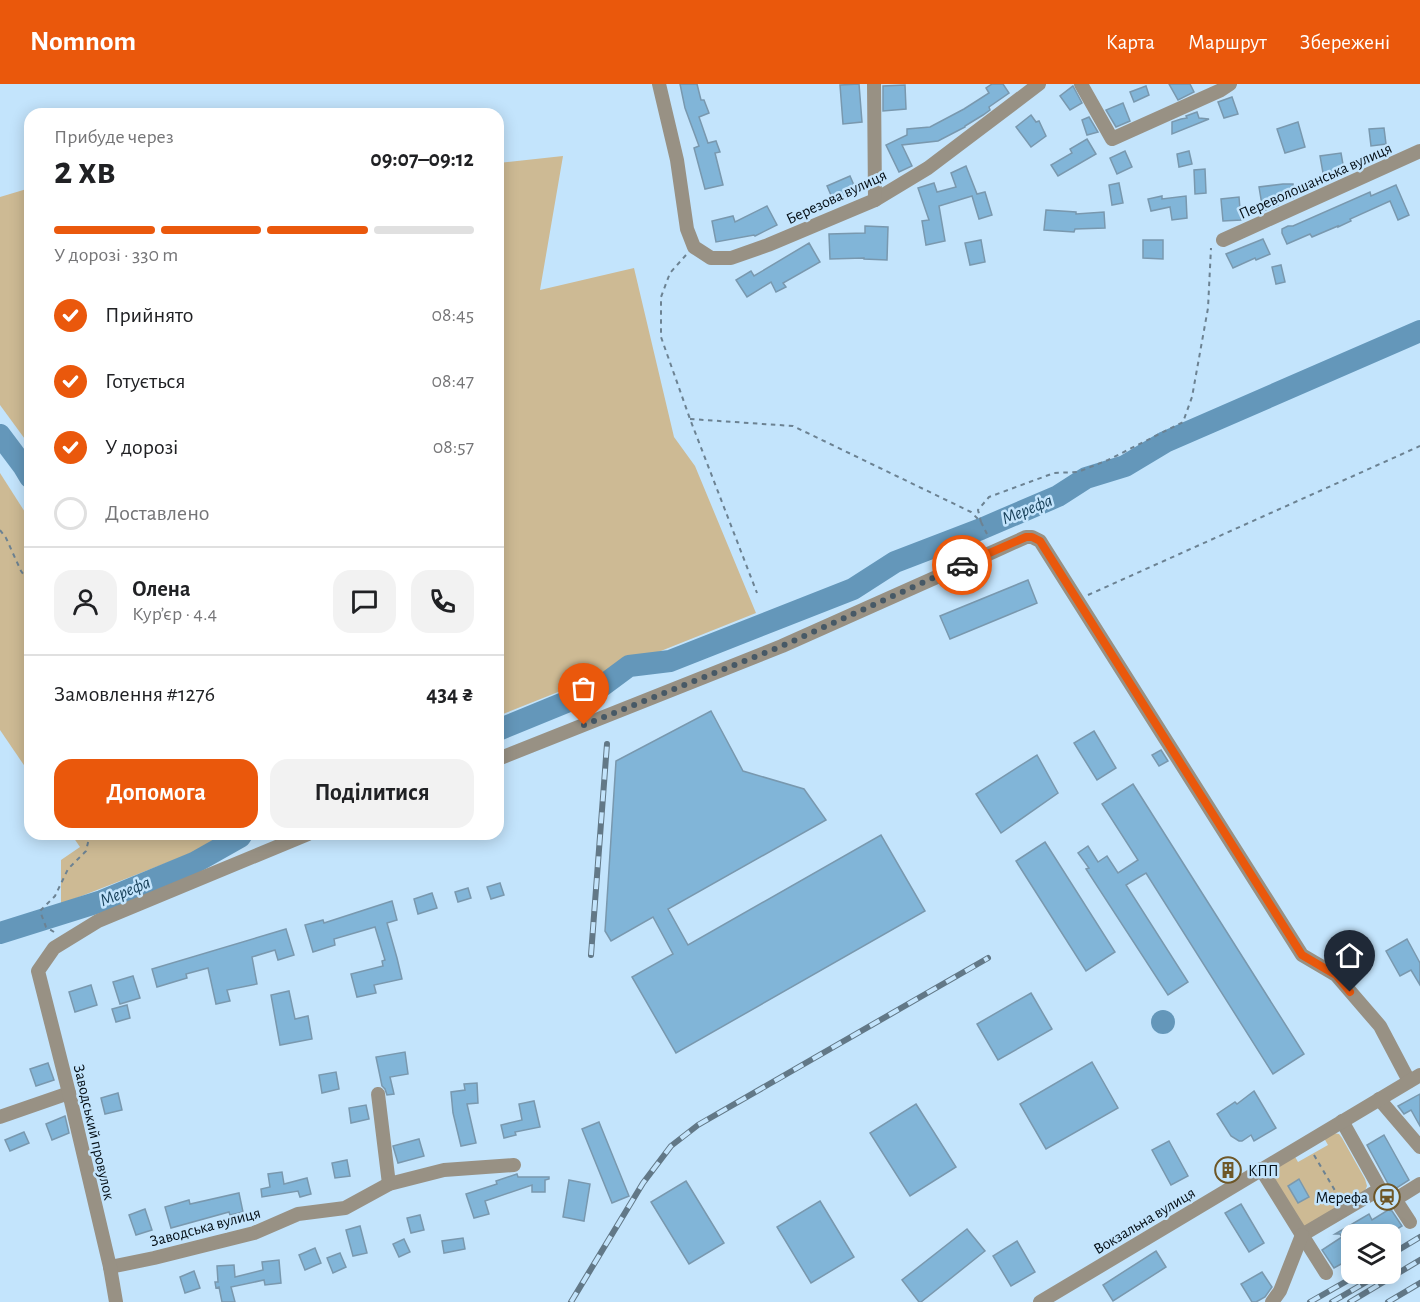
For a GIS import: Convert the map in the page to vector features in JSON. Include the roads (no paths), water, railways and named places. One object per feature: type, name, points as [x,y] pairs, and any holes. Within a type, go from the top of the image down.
[{"type":"street","name":"Березова вулиця","points":[[659,84],[677,160],[687,229],[694,247],[711,258],[731,258],[768,245],[875,200],[928,168],[1039,84]]},
{"type":"street","points":[[874,84],[875,200]]},
{"type":"street","points":[[1081,84],[1112,139],[1230,84]]},
{"type":"street","name":"Переволошанська вулиця","points":[[1223,240],[1420,151]]},
{"type":"street","points":[[504,757],[782,646],[1026,537],[1032,537],[1040,541],[1302,955],[1336,975],[1380,1026],[1414,1078]]},
{"type":"street","name":"Заводський провулок","points":[[116,1302],[110,1267],[69,1093],[38,971],[54,948],[98,921],[294,840]]},
{"type":"street","name":"Вокзальна вулиця","points":[[1040,1302],[1414,1078]]},
{"type":"street","points":[[0,1117],[69,1093]]},
{"type":"street","points":[[378,1094],[390,1184]]},
{"type":"street","points":[[1378,1099],[1420,1148]]},
{"type":"street","points":[[1342,1121],[1388,1201],[1397,1202],[1410,1222]]},
{"type":"street","name":"Заводська вулиця","points":[[110,1267],[254,1233],[298,1214],[345,1208],[390,1184],[444,1170],[514,1165]]},
{"type":"street","points":[[1261,1170],[1326,1273]]},
{"type":"street","points":[[1391,1202],[1420,1184]]},
{"type":"street","points":[[1272,1302],[1280,1291],[1302,1235],[1380,1189]]},
{"type":"water","points":[[1163,1010],[1171,1014],[1175,1022],[1171,1030],[1163,1034],[1155,1030],[1151,1022],[1155,1014]]},
{"type":"waterway","name":"Мерефа","points":[[504,728],[598,689],[629,666],[670,661],[853,589],[895,562],[1058,496],[1086,478],[1125,466],[1165,442],[1420,331]]},
{"type":"waterway","points":[[0,435],[24,467]]},
{"type":"waterway","name":"Мерефа","points":[[0,933],[102,901],[194,863],[235,840]]},
{"type":"railway","points":[[591,955],[607,744]]},
{"type":"railway","points":[[571,1302],[643,1183],[671,1146],[698,1125],[988,958]]},
{"type":"railway","points":[[1401,1248],[1420,1237]]},
{"type":"railway","points":[[1350,1302],[1420,1260]]},
{"type":"railway","points":[[1388,1302],[1420,1283]]},
{"type":"railway","points":[[1310,1302],[1342,1284]]},
{"type":"railway","points":[[1332,1302],[1363,1284]]},
{"type":"place","name":"КПП","points":[[1228,1170]]},
{"type":"place","name":"Мерефа","points":[[1387,1197]]}]
